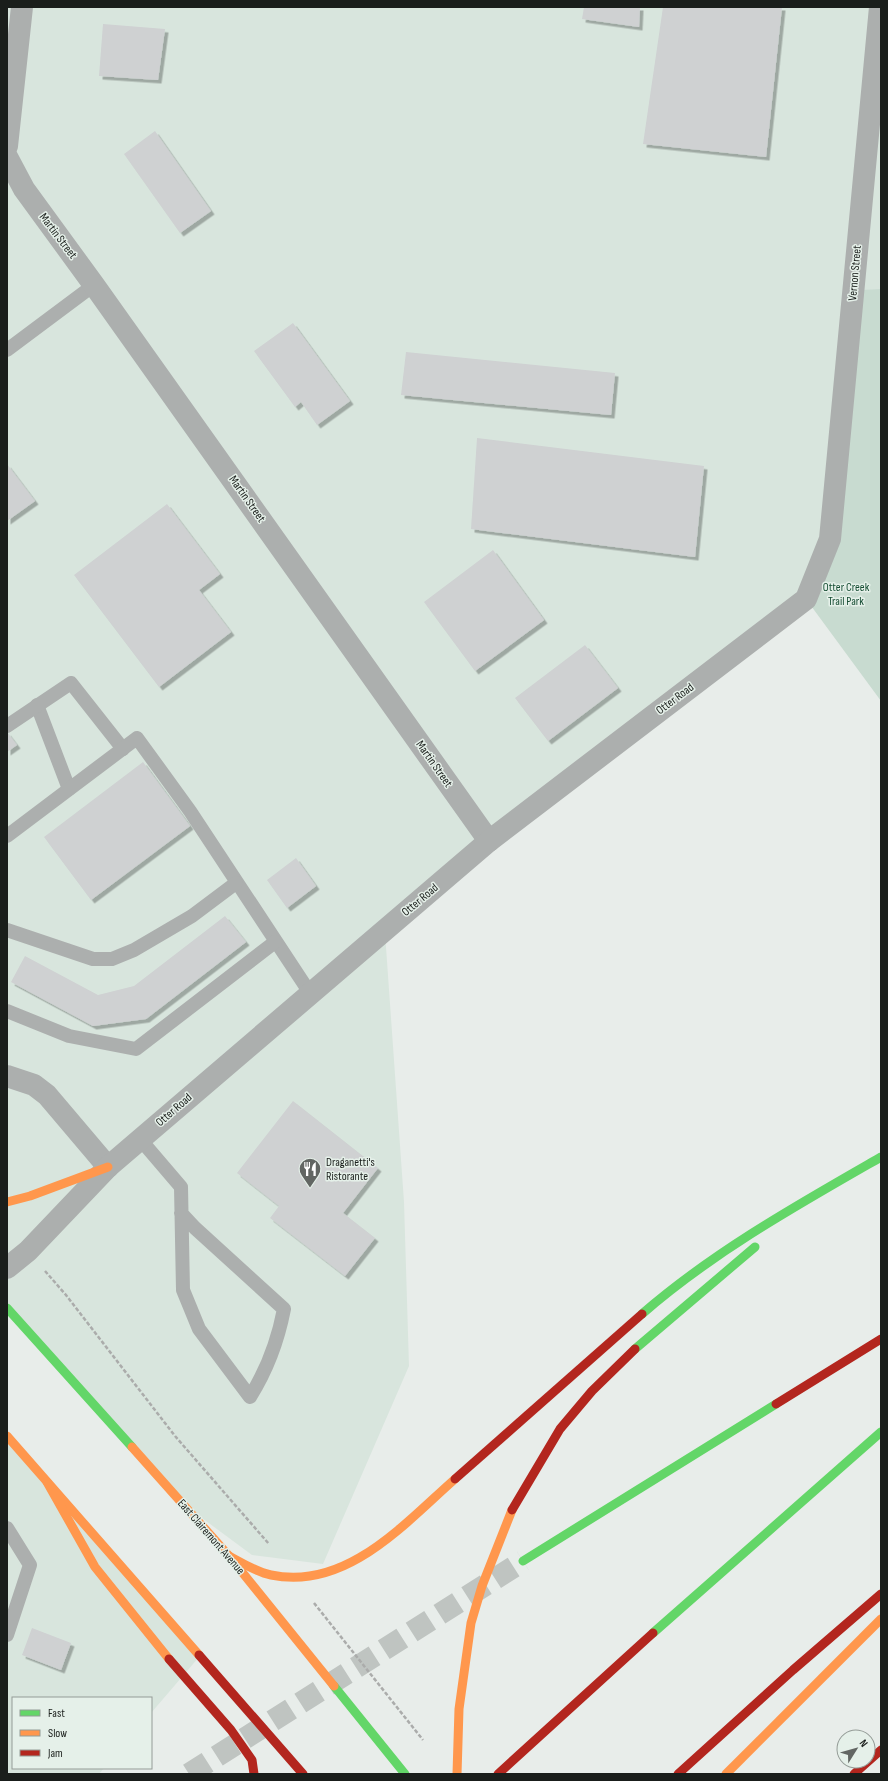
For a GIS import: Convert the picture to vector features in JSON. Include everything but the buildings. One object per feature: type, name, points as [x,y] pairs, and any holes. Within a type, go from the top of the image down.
[{"type":"main road","points":[[229,1556],[270,1575],[312,1578],[340,1568],[365,1555],[397,1530],[665,1294],[765,1225],[881,1156]]},
{"type":"main road","points":[[7,1202],[30,1196],[108,1167]]},
{"type":"main road","points":[[776,1230],[843,1179]]},
{"type":"main road","points":[[457,1774],[459,1709],[471,1624],[482,1586],[512,1509],[560,1429],[592,1391],[627,1356],[764,1240]]},
{"type":"main road","name":"East Clairemont Avenue","points":[[7,1308],[229,1556],[405,1774]]},
{"type":"main road","points":[[524,1560],[881,1339]]},
{"type":"main road","points":[[498,1774],[666,1622],[881,1432]]},
{"type":"main road","points":[[7,1436],[303,1774]]},
{"type":"main road","points":[[47,1482],[95,1567],[147,1633],[235,1735],[252,1760],[254,1774]]},
{"type":"main road","points":[[678,1774],[793,1670],[881,1594]]},
{"type":"main road","points":[[726,1774],[881,1619]]},
{"type":"main road","points":[[854,1774],[881,1750]]},
{"type":"street","points":[[7,146],[22,7]]},
{"type":"street","name":"Vernon Street","points":[[830,539],[880,7]]},
{"type":"street","name":"Martin Street","points":[[7,157],[24,189],[94,285],[489,841]]},
{"type":"street","name":"Otter Road","points":[[7,1268],[28,1251],[108,1167],[489,841],[806,599],[830,539]]},
{"type":"street","points":[[7,1076],[34,1085],[47,1095],[108,1167]]},
{"type":"lane","points":[[7,350],[94,285]]},
{"type":"lane","points":[[7,726],[71,683],[123,749]]},
{"type":"lane","points":[[37,705],[69,789]]},
{"type":"lane","points":[[7,836],[137,738],[190,812],[310,993]]},
{"type":"lane","points":[[7,930],[93,959],[112,959],[134,950],[192,916],[236,883]]},
{"type":"lane","points":[[7,1011],[69,1036],[136,1048],[275,942]]},
{"type":"lane","points":[[140,1139],[180,1187],[182,1290],[198,1329],[250,1397],[261,1380],[280,1330],[284,1309],[194,1228],[181,1214]]},
{"type":"lane","points":[[7,1528],[30,1565],[8,1631]]},
{"type":"path","points":[[28,1251],[66,1295],[175,1436],[271,1547]]},
{"type":"path","points":[[301,1578],[317,1609],[423,1740]]},
{"type":"shaded area","points":[[7,7],[881,7],[881,289],[853,290],[830,539],[806,599],[385,933],[404,1202],[409,1366],[323,1564],[252,1555],[179,1501],[7,1308]]},
{"type":"shaded area","points":[[7,1436],[199,1657],[152,1712],[152,1697],[12,1697],[12,1769],[103,1769],[99,1774],[7,1774]]},
{"type":"green space","name":"Otter Creek Trail Park","points":[[881,289],[881,701],[806,599],[830,539],[853,290]]},
{"type":"tunnel","points":[[189,1774],[523,1561]]},
{"type":"traffic: fast","points":[[642,1314],[669,1291],[727,1249],[788,1211],[881,1157]]},
{"type":"traffic: fast","points":[[635,1349],[755,1247]]},
{"type":"traffic: fast","points":[[7,1308],[132,1447]]},
{"type":"traffic: fast","points":[[523,1561],[776,1404]]},
{"type":"traffic: fast","points":[[653,1633],[881,1432]]},
{"type":"traffic: fast","points":[[334,1686],[405,1774]]},
{"type":"traffic: slow","points":[[7,1202],[30,1196],[108,1167]]},
{"type":"traffic: slow","points":[[7,1436],[199,1655]]},
{"type":"traffic: slow","points":[[132,1447],[229,1556],[334,1686]]},
{"type":"traffic: slow","points":[[229,1556],[265,1574],[298,1577],[324,1573],[349,1564],[372,1550],[394,1533],[455,1479]]},
{"type":"traffic: slow","points":[[47,1482],[95,1567],[169,1659]]},
{"type":"traffic: slow","points":[[457,1774],[459,1709],[471,1623],[482,1586],[512,1510]]},
{"type":"traffic: slow","points":[[726,1774],[881,1619]]},
{"type":"traffic: jam","points":[[455,1479],[642,1314]]},
{"type":"traffic: jam","points":[[776,1404],[881,1339]]},
{"type":"traffic: jam","points":[[512,1510],[560,1429],[592,1391],[635,1349]]},
{"type":"traffic: jam","points":[[678,1774],[793,1670],[881,1594]]},
{"type":"traffic: jam","points":[[498,1774],[653,1633]]},
{"type":"traffic: jam","points":[[199,1655],[303,1774]]},
{"type":"traffic: jam","points":[[169,1659],[231,1730],[252,1760],[254,1774]]},
{"type":"traffic: jam","points":[[854,1774],[881,1750]]},
{"type":"place","name":"Draganetti's Ristorante","points":[[310,1188]]}]
